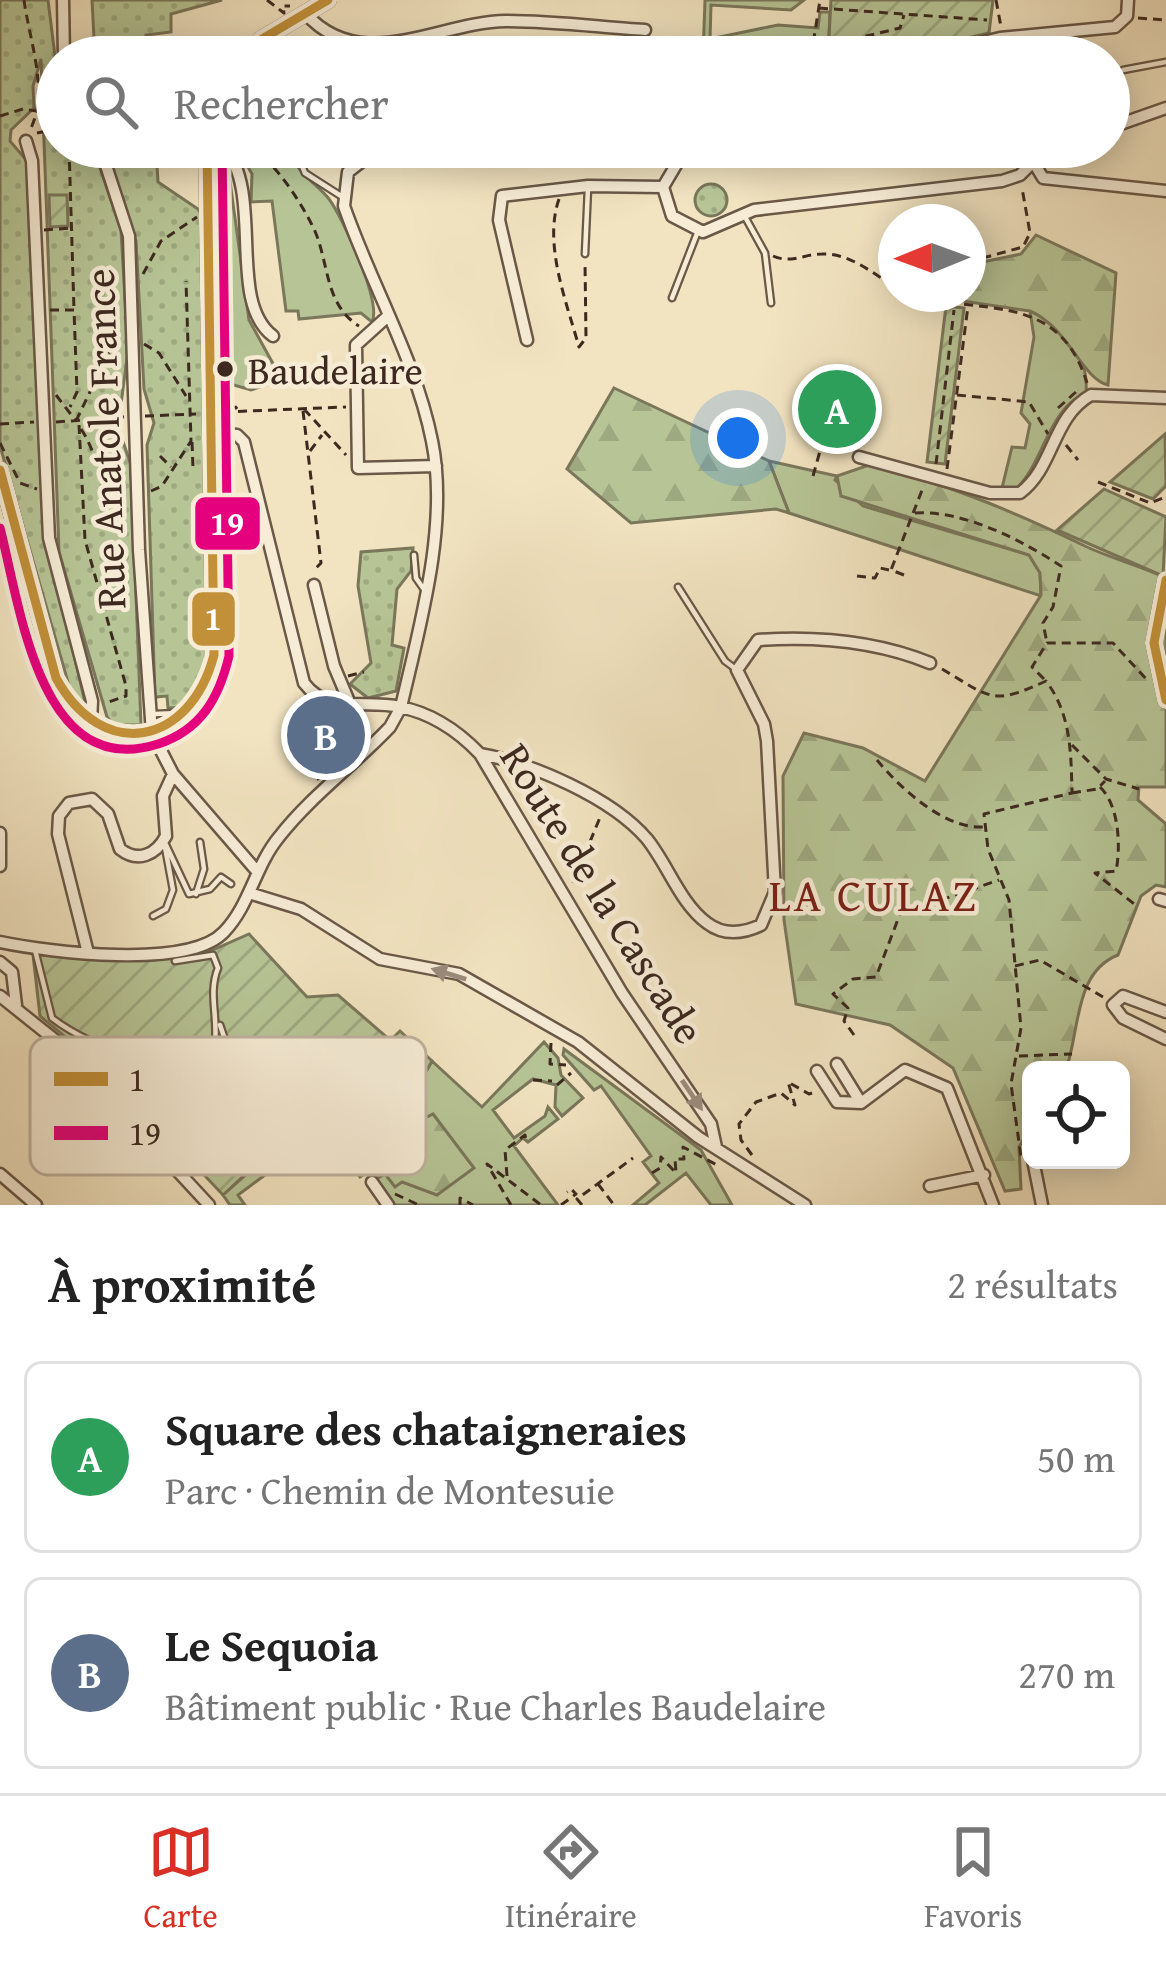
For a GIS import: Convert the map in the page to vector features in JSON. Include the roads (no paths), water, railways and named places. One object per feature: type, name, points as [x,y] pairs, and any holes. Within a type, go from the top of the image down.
[{"type":"main road","points":[[273,36],[328,0]]},
{"type":"main road","points":[[0,470],[60,691],[77,714],[92,715],[118,733],[152,733],[189,712],[204,694],[214,655],[207,168]]},
{"type":"main road","points":[[1166,580],[1154,643],[1166,700]]},
{"type":"street","points":[[63,0],[64,36]]},
{"type":"street","points":[[1021,36],[1115,27],[1127,16],[1128,0]]},
{"type":"street","points":[[305,13],[335,36]]},
{"type":"street","points":[[423,36],[501,21],[645,30]]},
{"type":"street","points":[[1130,121],[1166,109]]},
{"type":"street","points":[[26,140],[41,310],[49,538],[92,715]]},
{"type":"street","name":"Rue Anatole France","points":[[107,168],[129,236],[139,550],[152,733],[173,774],[255,868]]},
{"type":"street","points":[[235,168],[254,307],[273,336]]},
{"type":"street","points":[[0,942],[88,953],[166,952],[208,945],[231,924],[249,893],[255,868],[325,787],[390,727],[401,706],[424,589],[436,466],[425,414],[342,196],[353,168]]},
{"type":"street","points":[[674,168],[663,187],[672,216],[698,231],[714,230],[744,214],[796,204],[969,187],[1020,175],[1028,168]]},
{"type":"street","points":[[1040,168],[1043,178],[1166,191]]},
{"type":"street","points":[[527,340],[499,202],[509,192],[663,187]]},
{"type":"street","points":[[388,316],[356,345],[358,468],[436,466]]},
{"type":"street","points":[[859,458],[935,474],[990,493],[1020,494],[1034,482],[1072,407],[1091,395],[1166,398]]},
{"type":"street","points":[[213,433],[237,435],[244,442],[290,644],[310,692],[350,704],[401,706]]},
{"type":"street","points":[[314,585],[334,666],[350,704]]},
{"type":"street","points":[[480,754],[603,806],[644,835],[708,924],[740,933],[761,925],[776,892],[764,724],[736,670],[758,640],[779,638],[877,644],[930,663]]},
{"type":"street","name":"Route de la Cascade","points":[[401,706],[454,730],[480,754],[711,1124],[716,1147]]},
{"type":"street","points":[[88,953],[58,834],[62,810],[83,799],[101,803],[120,849],[132,856],[146,855],[163,842],[163,796],[173,774]]},
{"type":"street","points":[[0,833],[0,866]]},
{"type":"street","points":[[249,893],[302,909],[380,959],[459,974],[619,1071],[716,1147],[805,1205]]},
{"type":"street","points":[[0,962],[13,972],[16,1005]]},
{"type":"street","points":[[0,996],[50,1037]]},
{"type":"street","points":[[1166,1012],[1123,996],[1113,1005],[1124,1018],[1166,1039]]},
{"type":"street","points":[[836,1064],[861,1103]]},
{"type":"street","points":[[817,1071],[837,1102],[861,1103],[905,1070],[947,1088],[993,1205]]},
{"type":"street","points":[[1034,1169],[1042,1205]]},
{"type":"street","points":[[0,1174],[35,1205]]},
{"type":"street","points":[[181,1175],[208,1205]]},
{"type":"street","points":[[930,1186],[984,1175]]},
{"type":"street","points":[[372,1182],[388,1205]]},
{"type":"lane","points":[[1130,69],[1166,62]]},
{"type":"lane","points":[[303,168],[342,196]]},
{"type":"lane","points":[[585,254],[588,186]]},
{"type":"lane","points":[[744,214],[766,253],[771,303]]},
{"type":"lane","points":[[672,298],[698,231]]},
{"type":"lane","points":[[414,555],[416,578],[424,589]]},
{"type":"lane","points":[[678,587],[725,661],[736,670]]},
{"type":"lane","points":[[148,714],[189,712]]},
{"type":"lane","points":[[163,842],[184,888],[196,895]]},
{"type":"lane","points":[[153,916],[166,909],[173,890],[163,842]]},
{"type":"lane","points":[[196,895],[204,868],[200,842]]},
{"type":"lane","points":[[196,895],[221,877],[231,884]]},
{"type":"lane","points":[[34,949],[52,1018],[81,1037]]},
{"type":"lane","points":[[175,961],[214,955],[218,968],[210,987],[224,1037]]},
{"type":"lane","points":[[216,1037],[218,1020]]},
{"type":"place","name":"Baudelaire","points":[[225,369]]},
{"type":"place","name":"Square des chataigneraies","points":[[837,409]]},
{"type":"place","name":"Le Sequoia","points":[[326,735]]},
{"type":"district","name":"LA CULAZ","points":[[874,894]]}]
